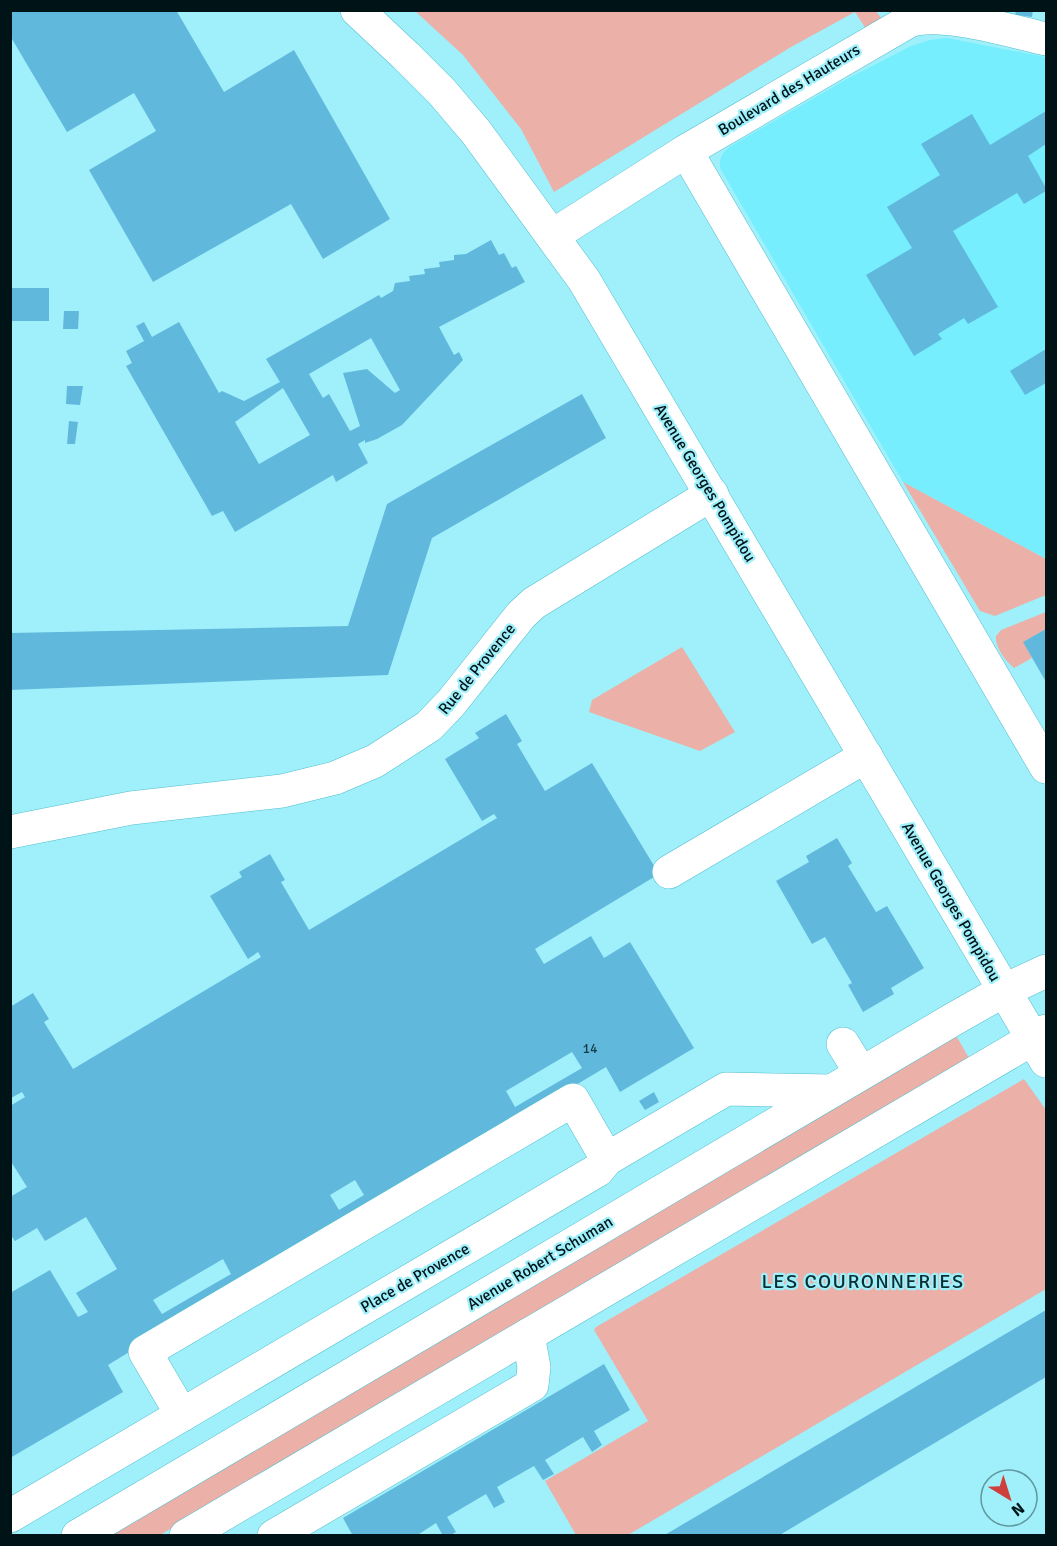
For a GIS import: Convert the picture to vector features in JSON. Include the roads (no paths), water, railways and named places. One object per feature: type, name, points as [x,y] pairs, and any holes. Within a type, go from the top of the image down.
[{"type":"street","name":"Avenue Georges Pompidou","points":[[357,10],[442,92],[476,132],[584,280],[1003,991],[1043,1039]]},
{"type":"street","name":"Boulevard des Hauteurs","points":[[552,236],[902,16],[939,17],[1047,39]]},
{"type":"street","points":[[686,151],[802,353],[840,413],[1047,767]]},
{"type":"street","name":"Rue de Provence","points":[[10,832],[131,808],[282,791],[335,778],[375,761],[429,726],[451,704],[521,615],[534,603],[712,494]]},
{"type":"street","points":[[669,872],[866,756]]},
{"type":"street","name":"Avenue Robert Schuman","points":[[78,1536],[861,1073],[1003,991],[1047,971]]},
{"type":"street","points":[[186,1536],[528,1335],[1043,1039]]},
{"type":"street","points":[[843,1044],[861,1073]]},
{"type":"street","name":"Place de Provence","points":[[10,1516],[598,1170],[607,1159],[726,1089],[831,1091]]},
{"type":"street","points":[[182,1415],[145,1352],[573,1100],[607,1159]]},
{"type":"street","points":[[274,1536],[532,1385],[534,1367],[528,1335]]},
{"type":"district","name":"LES COURONNERIES","points":[[863,1281]]}]
